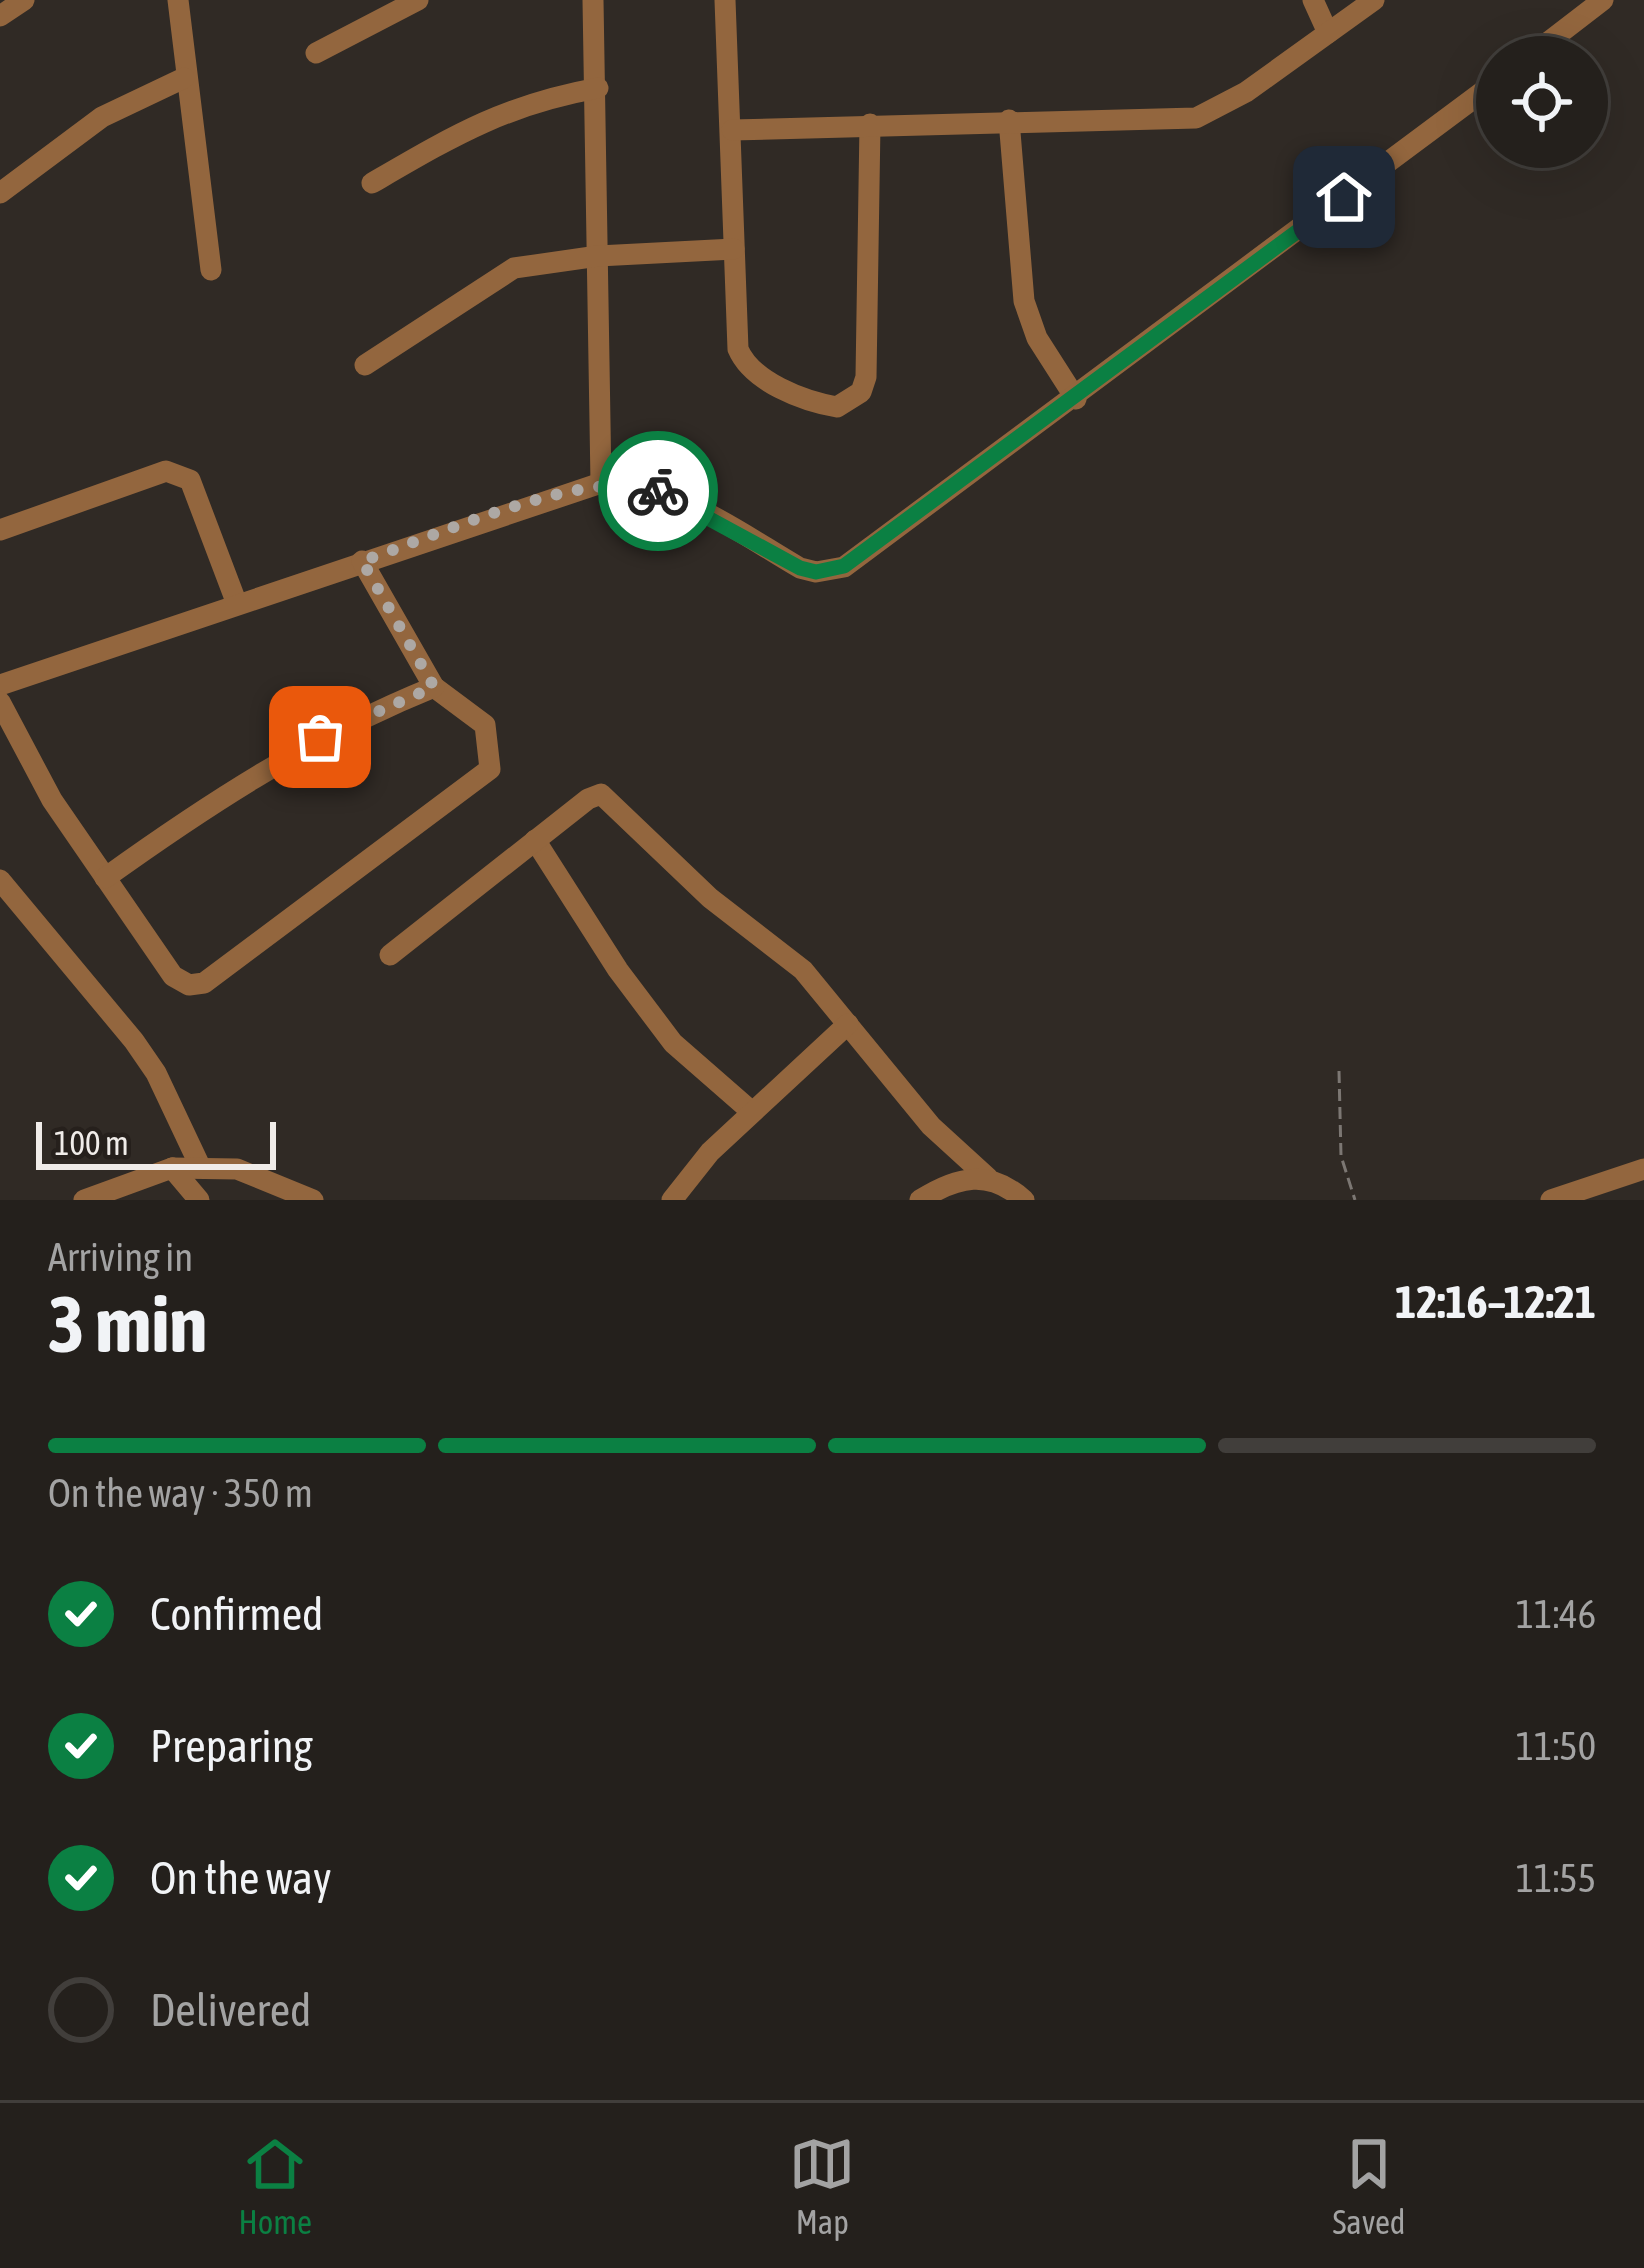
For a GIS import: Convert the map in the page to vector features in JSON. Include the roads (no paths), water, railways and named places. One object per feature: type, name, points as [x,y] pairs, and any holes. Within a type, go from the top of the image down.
[{"type":"street","points":[[0,16],[24,0]]},
{"type":"street","points":[[178,0],[211,269]]},
{"type":"street","points":[[316,52],[418,0]]},
{"type":"street","points":[[593,0],[602,483]]},
{"type":"street","points":[[725,0],[736,329],[745,366],[817,403],[837,407],[861,392],[868,356],[870,124]]},
{"type":"street","points":[[1313,0],[1328,33]]},
{"type":"street","points":[[732,130],[1196,118],[1232,101],[1374,0]]},
{"type":"street","points":[[1556,36],[1603,0]]},
{"type":"street","points":[[0,193],[102,117],[184,78]]},
{"type":"street","points":[[371,183],[486,118],[544,98],[598,88]]},
{"type":"street","points":[[0,685],[602,483],[646,486],[708,514],[800,568],[829,572],[860,557],[1076,399],[1476,97]]},
{"type":"street","points":[[1009,120],[1024,301],[1037,338],[1076,399]]},
{"type":"street","points":[[365,365],[491,279],[533,263],[734,249]]},
{"type":"street","points":[[0,530],[166,471],[178,471],[190,480],[237,604]]},
{"type":"street","points":[[0,702],[52,800],[173,976],[189,985],[219,976],[490,769],[485,724],[434,687],[362,561]]},
{"type":"street","points":[[106,878],[292,752],[434,687]]},
{"type":"street","points":[[390,955],[588,799],[604,796],[710,898],[803,970],[931,1126],[988,1178],[1024,1200]]},
{"type":"street","points":[[535,841],[660,1027],[752,1112]]},
{"type":"street","points":[[0,880],[156,1073],[199,1164]]},
{"type":"street","points":[[672,1200],[710,1152],[848,1024]]},
{"type":"street","points":[[84,1200],[172,1168],[199,1164],[237,1168],[313,1200]]},
{"type":"street","points":[[172,1168],[199,1200]]},
{"type":"street","points":[[1551,1200],[1644,1168]]},
{"type":"street","points":[[920,1200],[966,1178],[988,1178]]}]
